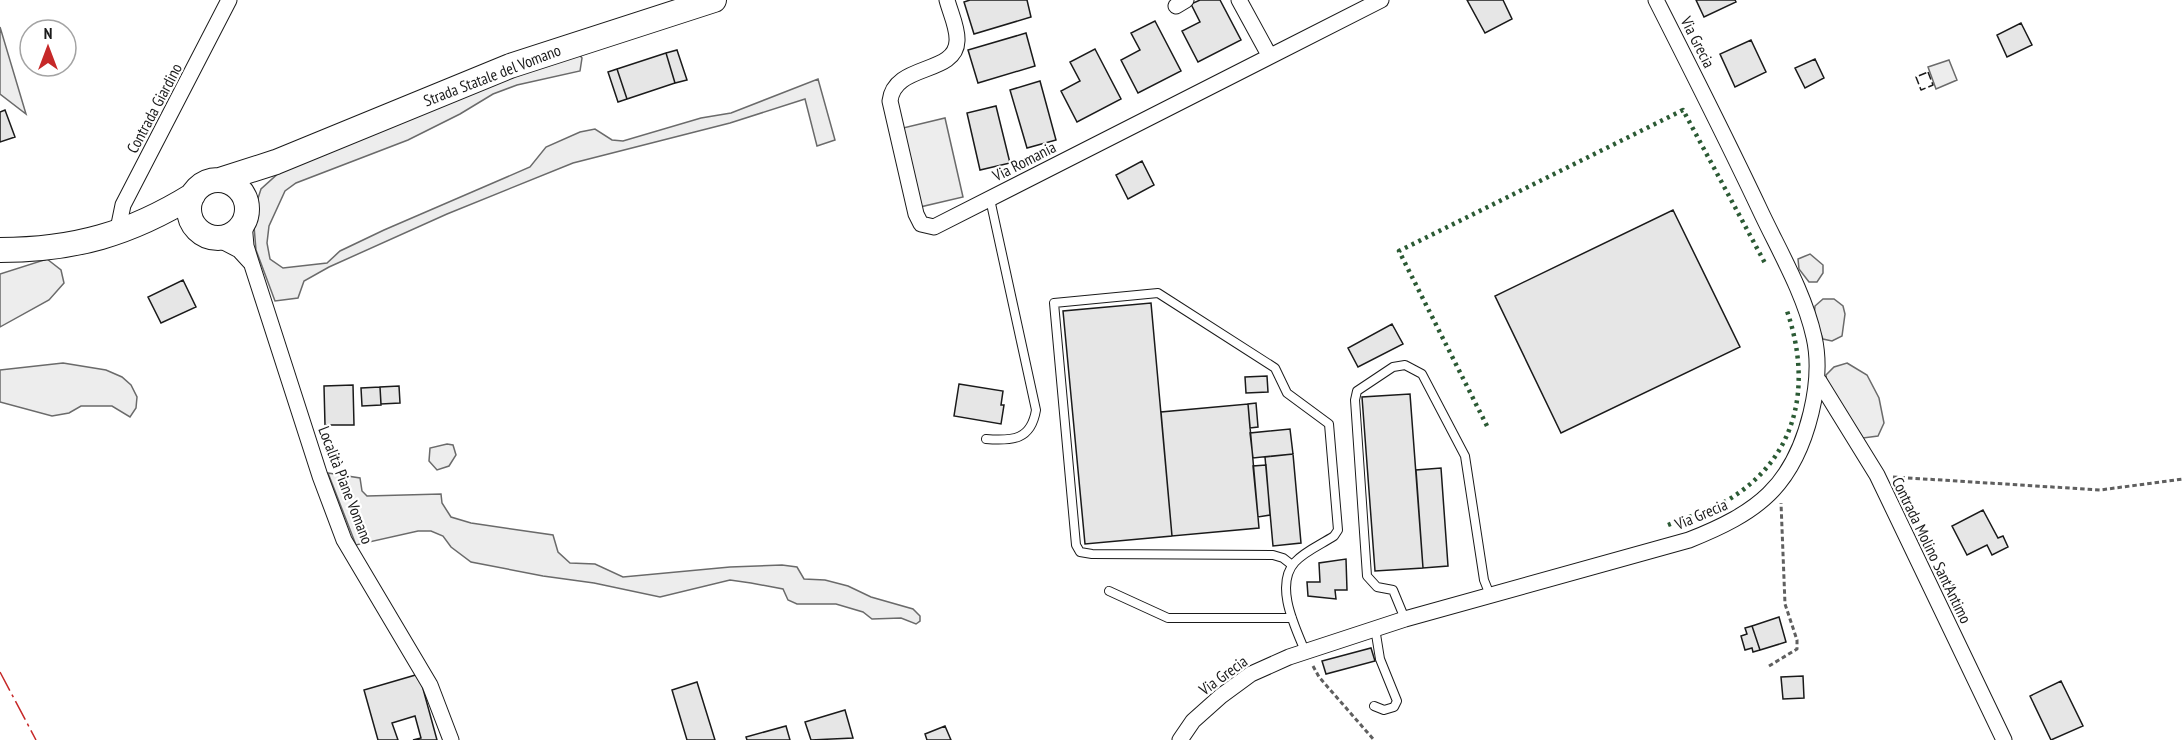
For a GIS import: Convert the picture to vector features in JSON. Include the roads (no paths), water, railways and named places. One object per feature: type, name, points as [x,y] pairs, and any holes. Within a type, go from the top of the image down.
[{"type":"main road","name":"Strada Statale del Vomano","points":[[220,180],[276,162],[510,66],[714,0]]},
{"type":"main road","name":"Strada Statale del Vomano","points":[[246,214],[260,176],[276,162]]},
{"type":"main road","points":[[0,250],[51,247],[117,234],[193,195],[204,183],[220,180],[228,181],[242,191],[246,214],[232,234],[216,238],[207,236],[193,223],[181,218],[155,216]]},
{"type":"main road","points":[[193,195],[189,209],[193,223]]},
{"type":"street","name":"Contrada Giardino","points":[[117,234],[123,206],[229,0]]},
{"type":"street","name":"Via Romania","points":[[947,0],[957,40],[954,52],[940,63],[899,80],[891,90],[890,101],[916,214],[921,224],[934,227],[1381,0]]},
{"type":"street","points":[[1239,0],[1269,55]]},
{"type":"street","name":"Via Grecia","points":[[1180,740],[1193,721],[1251,674],[1305,651],[1375,628],[1689,540],[1731,523],[1759,504],[1794,464],[1804,443],[1819,381],[1815,338],[1804,306],[1733,153],[1656,0]]},
{"type":"street","name":"Località Piane Vomano","points":[[246,214],[246,246],[250,262],[320,476],[344,540],[430,685],[451,740]]},
{"type":"street","points":[[216,238],[238,250],[250,262]]},
{"type":"street","name":"Contrada Molino Sant'Antimo","points":[[1819,381],[1876,475],[2004,740]]},
{"type":"lane","points":[[986,439],[1002,440],[1027,434],[1033,425],[1036,410],[990,199]]},
{"type":"lane","points":[[1292,565],[1283,558],[1273,555],[1092,554],[1080,552],[1076,545],[1054,303],[1158,293],[1275,368],[1287,393],[1326,420],[1332,439],[1338,530],[1292,565],[1286,582],[1292,618],[1305,651]]},
{"type":"lane","points":[[1405,619],[1393,590],[1377,587],[1367,576],[1355,400],[1357,391],[1393,367],[1405,365],[1422,374],[1465,456],[1484,580],[1490,595]]},
{"type":"lane","points":[[1109,591],[1168,618],[1292,618]]},
{"type":"lane","points":[[1374,706],[1384,710],[1394,707],[1397,701],[1380,659],[1375,628]]}]
